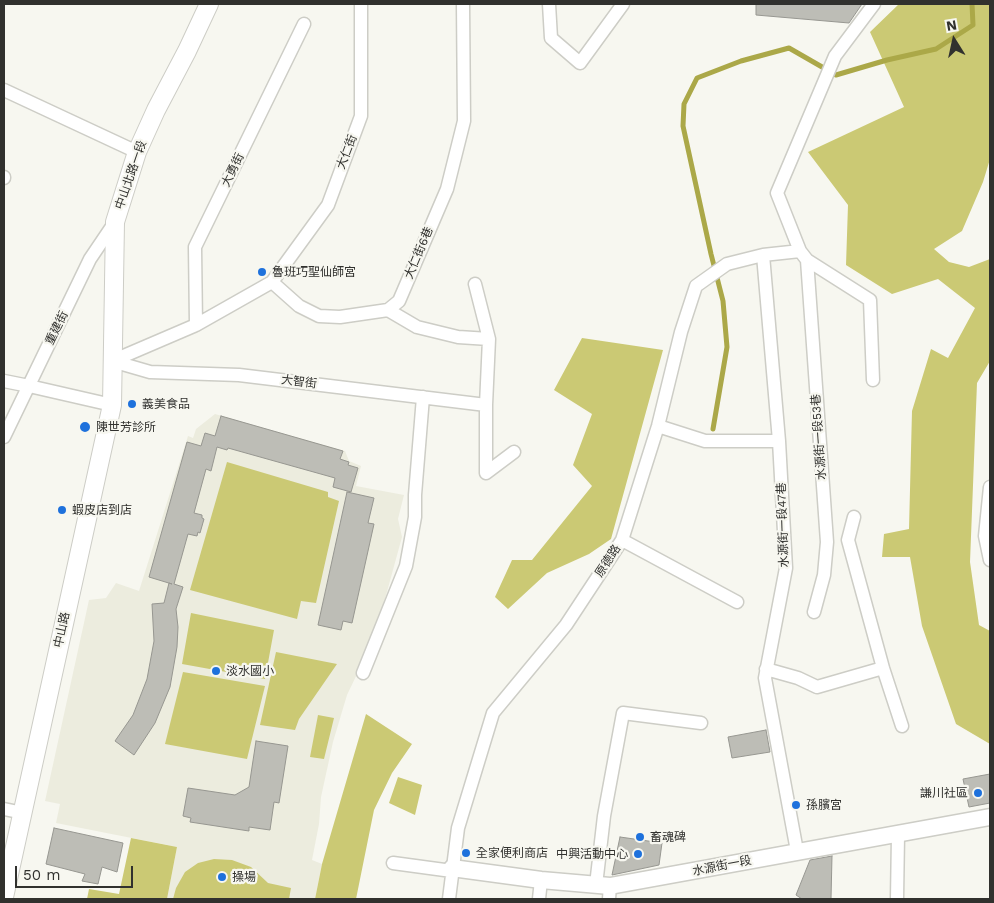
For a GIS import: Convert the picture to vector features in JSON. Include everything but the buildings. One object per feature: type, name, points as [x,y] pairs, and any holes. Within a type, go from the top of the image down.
[{"type":"main road","name":"中山北路一段","points":[[112,361],[115,222],[138,152],[156,110],[209,4]]},
{"type":"main road","name":"中山路","points":[[4,897],[112,405],[112,361]]},
{"type":"street","name":"大仁街","points":[[112,361],[196,325],[272,282],[328,205],[361,116],[361,4]]},
{"type":"street","name":"大仁街6巷","points":[[388,310],[399,301],[447,189],[464,121],[463,4]]},
{"type":"street","points":[[549,4],[551,38],[580,63],[623,4]]},
{"type":"street","name":"水源街一段53巷","points":[[814,612],[824,575],[827,542],[803,256],[777,193],[835,56],[874,4]]},
{"type":"street","name":"大勇街","points":[[196,325],[195,247],[304,24]]},
{"type":"street","points":[[4,90],[138,152]]},
{"type":"street","name":"重建街","points":[[4,437],[90,260],[115,222]]},
{"type":"street","name":"原德路","points":[[449,899],[458,828],[493,713],[566,625],[622,540],[658,426],[681,332],[696,286],[727,264],[762,255],[803,256]]},
{"type":"street","name":"水源街一段47巷","points":[[762,255],[779,441],[786,568],[764,678],[796,851]]},
{"type":"street","points":[[803,256],[870,300],[873,380]]},
{"type":"street","points":[[272,282],[299,306],[319,316],[340,317],[388,310],[418,327],[458,337],[490,339]]},
{"type":"street","points":[[475,284],[490,339],[486,405],[486,473],[514,452]]},
{"type":"street","name":"大智街","points":[[112,361],[150,372],[239,375],[486,405]]},
{"type":"street","points":[[4,382],[30,386],[112,405]]},
{"type":"street","points":[[363,673],[406,566],[415,517],[423,398]]},
{"type":"street","points":[[658,426],[705,441],[779,441]]},
{"type":"street","points":[[990,487],[985,536],[990,560]]},
{"type":"street","points":[[854,517],[848,540],[883,668],[902,726]]},
{"type":"street","points":[[622,540],[737,602]]},
{"type":"street","points":[[827,542],[848,540]]},
{"type":"street","points":[[766,669],[798,678],[817,686],[883,668]]},
{"type":"street","points":[[605,890],[604,816],[623,713],[701,723]]},
{"type":"street","points":[[4,809],[23,813]]},
{"type":"street","name":"水源街一段","points":[[452,869],[605,890],[796,851],[898,835],[990,817]]},
{"type":"street","points":[[897,899],[898,835]]},
{"type":"street","points":[[393,863],[452,869]]},
{"type":"street","points":[[539,899],[541,880]]},
{"type":"shaded area","points":[[899,4],[990,4],[990,159],[983,182],[962,231],[934,249],[949,262],[969,267],[990,259],[990,361],[977,383],[970,562],[979,625],[990,631],[990,744],[956,724],[922,626],[910,557],[882,557],[884,534],[909,529],[912,411],[931,349],[948,358],[975,308],[938,279],[892,294],[846,265],[848,205],[808,152],[904,107],[870,32]]},
{"type":"shaded area","points":[[582,338],[663,350],[611,539],[589,554],[547,573],[508,609],[495,597],[512,560],[532,560],[592,486],[573,465],[592,414],[554,390]]},
{"type":"shaded area","name":"淡水國小","points":[[215,414],[345,451],[349,461],[361,466],[356,486],[404,495],[398,519],[402,537],[385,599],[370,647],[347,695],[333,742],[321,797],[319,824],[312,860],[322,864],[315,899],[167,899],[177,847],[56,823],[60,804],[45,801],[89,600],[106,598],[116,583],[139,591],[188,436],[193,438],[196,429]]},
{"type":"shaded area","points":[[227,462],[328,492],[328,497],[339,501],[316,603],[301,601],[297,619],[190,590]]},
{"type":"shaded area","points":[[191,613],[274,630],[265,679],[182,664]]},
{"type":"shaded area","points":[[276,652],[337,664],[299,719],[295,730],[260,725]]},
{"type":"shaded area","points":[[183,672],[265,686],[247,759],[165,744]]},
{"type":"shaded area","points":[[366,714],[412,744],[392,773],[374,810],[356,899],[315,899],[322,864]]},
{"type":"shaded area","points":[[318,715],[334,718],[324,759],[310,757]]},
{"type":"shaded area","points":[[398,777],[422,785],[415,815],[389,803]]},
{"type":"shaded area","points":[[131,838],[177,847],[167,899],[87,899],[89,889],[119,894]]},
{"type":"shaded area","name":"操場","points":[[214,859],[232,860],[251,867],[268,883],[291,888],[289,899],[173,899],[176,888],[185,872],[198,863]]},
{"type":"waterway","points":[[713,429],[727,347],[723,301],[683,126],[684,104],[697,78],[741,61],[789,48],[836,75],[887,60],[936,49],[973,25],[972,4]]},
{"type":"place","name":"魯班巧聖仙師宮","points":[[262,272]]},
{"type":"place","name":"義美食品","points":[[132,404]]},
{"type":"place","name":"陳世芳診所","points":[[85,427]]},
{"type":"place","name":"蝦皮店到店","points":[[62,510]]},
{"type":"place","name":"淡水國小","points":[[216,671]]},
{"type":"place","name":"謙川社區","points":[[978,793]]},
{"type":"place","name":"孫臏宮","points":[[796,805]]},
{"type":"place","name":"畜魂碑","points":[[640,837]]},
{"type":"place","name":"全家便利商店","points":[[466,853]]},
{"type":"place","name":"中興活動中心","points":[[638,854]]},
{"type":"place","name":"操場","points":[[222,877]]}]
